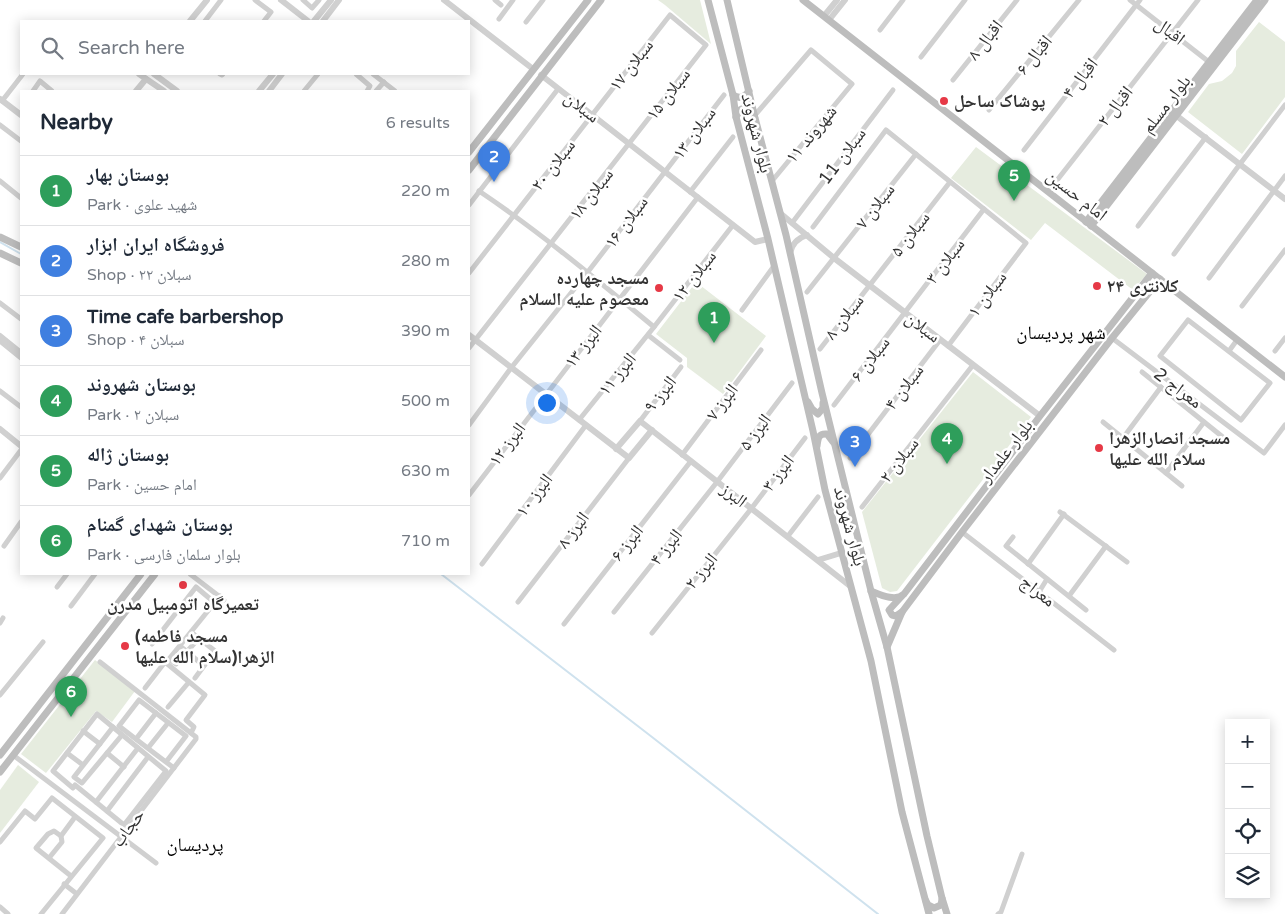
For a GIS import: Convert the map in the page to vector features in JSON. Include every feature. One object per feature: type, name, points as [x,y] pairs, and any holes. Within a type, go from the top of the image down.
[{"type":"main road","points":[[470,151],[588,0]]},
{"type":"main road","points":[[470,169],[601,0]]},
{"type":"main road","name":"بلوار شهروند","points":[[708,0],[768,239],[825,490],[871,660],[902,812],[929,914]]},
{"type":"main road","name":"بلوار شهروند","points":[[727,0],[871,592],[887,647],[923,817],[947,914]]},
{"type":"main road","name":"امام حسین","points":[[803,0],[1285,377]]},
{"type":"main road","name":"بلوار مسلم","points":[[1174,113],[1209,62],[1257,0]]},
{"type":"main road","name":"بلوار مسلم","points":[[1089,224],[1174,113],[1265,0]]},
{"type":"main road","points":[[732,95],[742,98],[749,91]]},
{"type":"main road","points":[[736,117],[740,110],[746,108],[751,110],[755,116]]},
{"type":"main road","points":[[0,237],[20,247]]},
{"type":"main road","points":[[0,253],[20,263]]},
{"type":"main road","name":"بلوار علمدار","points":[[902,612],[896,616],[892,615],[889,610],[1152,273]]},
{"type":"main road","name":"بلوار علمدار","points":[[887,647],[902,612],[1112,338],[1160,279]]},
{"type":"main road","points":[[804,392],[812,409],[818,414],[823,408],[822,393]]},
{"type":"main road","points":[[1040,416],[1047,422]]},
{"type":"main road","points":[[817,451],[818,437],[820,435],[827,434],[836,446]]},
{"type":"main road","points":[[0,755],[3,747],[140,575]]},
{"type":"main road","points":[[0,772],[154,575]]},
{"type":"main road","points":[[871,592],[896,598],[901,597]]},
{"type":"main road","points":[[924,899],[928,905],[934,908],[941,905],[942,898]]},
{"type":"street","points":[[191,20],[207,0]]},
{"type":"street","points":[[200,9],[207,19],[221,0]]},
{"type":"street","points":[[255,0],[270,12],[265,20]]},
{"type":"street","points":[[281,0],[307,20]]},
{"type":"street","points":[[303,0],[312,8],[318,0]]},
{"type":"street","points":[[315,20],[331,0]]},
{"type":"street","points":[[324,20],[339,0]]},
{"type":"street","points":[[444,0],[470,20]]},
{"type":"street","points":[[495,0],[501,5]]},
{"type":"street","points":[[499,19],[514,0]]},
{"type":"street","points":[[526,22],[543,0]]},
{"type":"street","points":[[827,18],[836,0]]},
{"type":"street","points":[[827,18],[845,0]]},
{"type":"street","points":[[880,30],[903,0]]},
{"type":"street","points":[[921,56],[965,0]]},
{"type":"street","name":"اقبال ۸","points":[[953,80],[1017,0]]},
{"type":"street","name":"اقبال ۶","points":[[989,110],[1079,0]]},
{"type":"street","name":"اقبال","points":[[1130,0],[1209,62]]},
{"type":"street","name":"اقبال ۴","points":[[1024,150],[1140,0]]},
{"type":"street","name":"اقبال ۲","points":[[1058,179],[1198,0]]},
{"type":"street","name":"سبلان ۱۷","points":[[592,115],[670,16],[706,45]]},
{"type":"street","points":[[470,20],[533,69]]},
{"type":"street","name":"سبلان ۱۵","points":[[629,144],[706,45]]},
{"type":"street","name":"شهروند ۱۱","points":[[755,116],[811,50],[852,84],[772,181]]},
{"type":"street","points":[[20,114],[1,101],[22,75]]},
{"type":"street","points":[[140,75],[162,90]]},
{"type":"street","points":[[155,75],[176,90]]},
{"type":"street","points":[[260,90],[272,75]]},
{"type":"street","points":[[270,90],[281,75]]},
{"type":"street","points":[[305,90],[317,75]]},
{"type":"street","points":[[357,75],[370,86],[367,90]]},
{"type":"street","points":[[374,75],[395,90]]},
{"type":"street","name":"سبلان","points":[[541,76],[754,242],[768,239]]},
{"type":"street","points":[[137,90],[146,79]]},
{"type":"street","points":[[162,90],[158,85],[162,81],[165,82]]},
{"type":"street","points":[[34,90],[40,82],[51,90]]},
{"type":"street","points":[[377,90],[384,82]]},
{"type":"street","points":[[470,204],[558,89]]},
{"type":"street","name":"سبلان 11","points":[[792,223],[893,90]]},
{"type":"street","name":"سبلان ۱۳","points":[[665,172],[724,95]]},
{"type":"street","points":[[1174,254],[1285,105]]},
{"type":"street","points":[[1174,113],[1285,199]]},
{"type":"street","name":"سبلان ۲۰","points":[[470,272],[592,115]]},
{"type":"street","points":[[0,125],[20,140]]},
{"type":"street","points":[[813,226],[886,130],[984,209]]},
{"type":"street","points":[[690,192],[733,137]]},
{"type":"street","points":[[1138,226],[1206,137]]},
{"type":"street","name":"سبلان ۱۸","points":[[470,347],[629,144]]},
{"type":"street","name":"سبلان ۷","points":[[807,292],[916,154]]},
{"type":"street","name":"سبلان ۱۶","points":[[470,424],[511,368],[588,273],[665,172]]},
{"type":"street","points":[[1209,278],[1285,176]]},
{"type":"street","points":[[0,181],[20,197]]},
{"type":"street","name":"سبلان ۵","points":[[869,286],[950,182]]},
{"type":"street","points":[[479,192],[552,243],[654,327]]},
{"type":"street","name":"البرز ۱۳","points":[[546,394],[698,197]]},
{"type":"street","name":"سبلان ۱","points":[[948,346],[1026,243],[984,209]]},
{"type":"street","name":"سبلان ۳","points":[[905,313],[984,209]]},
{"type":"street","name":"سبلان","points":[[780,212],[869,286],[1040,416]]},
{"type":"street","name":"سبلان ۱۲","points":[[654,327],[733,225]]},
{"type":"street","points":[[790,254],[794,244],[807,235]]},
{"type":"street","points":[[1242,306],[1285,250]]},
{"type":"street","points":[[742,310],[774,266]]},
{"type":"street","name":"سبلان ۸","points":[[820,349],[869,286]]},
{"type":"street","points":[[0,303],[20,318]]},
{"type":"street","name":"سبلان ۶","points":[[834,405],[905,313]]},
{"type":"street","points":[[1188,320],[1229,351],[1270,383],[1242,420],[1160,356],[1188,320]]},
{"type":"street","name":"البرز ۱۱","points":[[580,420],[654,327]]},
{"type":"street","points":[[648,335],[680,360]]},
{"type":"street","points":[[0,336],[20,352]]},
{"type":"street","points":[[470,336],[629,458],[652,430]]},
{"type":"street","name":"معراج 2","points":[[1112,338],[1264,453],[1285,425]]},
{"type":"street","points":[[1275,351],[1285,338]]},
{"type":"street","name":"سبلان ۴","points":[[850,458],[940,340]]},
{"type":"street","points":[[1229,351],[1237,340]]},
{"type":"street","points":[[0,342],[20,357]]},
{"type":"street","name":"البرز ۷","points":[[682,455],[761,350]]},
{"type":"street","name":"سبلان ۲","points":[[862,507],[973,365]]},
{"type":"street","name":"البرز ۹","points":[[640,421],[681,367]]},
{"type":"street","points":[[1142,372],[1224,438]]},
{"type":"street","name":"البرز ۵","points":[[717,482],[792,383]]},
{"type":"street","points":[[1123,438],[1161,387]]},
{"type":"street","points":[[0,391],[20,407]]},
{"type":"street","name":"البرز ۱۲","points":[[470,494],[546,394]]},
{"type":"street","points":[[1181,403],[1187,395]]},
{"type":"street","points":[[616,449],[640,421]]},
{"type":"street","name":"البرز","points":[[640,421],[850,586]]},
{"type":"street","points":[[1103,422],[1182,486]]},
{"type":"street","points":[[1166,473],[1204,422]]},
{"type":"street","name":"البرز ۱۰","points":[[482,564],[586,426]]},
{"type":"street","points":[[0,429],[20,445]]},
{"type":"street","name":"البرز ۳","points":[[751,509],[805,438]]},
{"type":"street","points":[[0,478],[20,451]]},
{"type":"street","name":"البرز ۸","points":[[518,602],[629,458]]},
{"type":"street","name":"البرز ۶","points":[[564,624],[690,461]]},
{"type":"street","name":"البرز ۴","points":[[614,612],[717,482]]},
{"type":"street","points":[[788,536],[818,497]]},
{"type":"street","name":"البرز ۲","points":[[652,633],[751,509]]},
{"type":"street","points":[[1028,564],[1062,513],[1127,562]]},
{"type":"street","points":[[4,546],[20,523]]},
{"type":"street","name":"معراج","points":[[962,532],[1114,650]]},
{"type":"street","points":[[1013,537],[1006,546],[1086,610]]},
{"type":"street","points":[[1069,596],[1106,546]]},
{"type":"street","points":[[818,560],[841,553]]},
{"type":"street","points":[[57,588],[66,575]]},
{"type":"street","points":[[71,606],[94,575]]},
{"type":"street","points":[[191,575],[222,598],[215,603],[169,659],[176,664],[199,638]]},
{"type":"street","points":[[1038,592],[1047,579]]},
{"type":"street","points":[[152,644],[196,587],[215,603]]},
{"type":"street","points":[[191,632],[215,651],[195,678]]},
{"type":"street","points":[[0,695],[43,642]]},
{"type":"street","points":[[180,646],[204,666]]},
{"type":"street","points":[[100,662],[190,733],[194,727],[186,720],[205,695],[165,662],[145,688]]},
{"type":"street","points":[[168,707],[189,682]]},
{"type":"street","points":[[166,762],[186,736],[139,700],[119,726],[148,748],[166,762],[174,768]]},
{"type":"street","points":[[136,739],[156,713]]},
{"type":"street","points":[[96,714],[112,727],[166,771],[124,825],[76,784],[52,771],[96,714]]},
{"type":"street","points":[[148,748],[168,722]]},
{"type":"street","points":[[76,784],[74,777],[112,727]]},
{"type":"street","points":[[84,731],[100,744]]},
{"type":"street","name":"حجاب","points":[[62,914],[194,742],[196,737],[190,733]]},
{"type":"street","points":[[67,796],[76,784],[82,783],[122,735]]},
{"type":"street","points":[[96,802],[138,748]]},
{"type":"street","points":[[67,753],[83,765]]},
{"type":"street","points":[[107,753],[124,767]]},
{"type":"street","points":[[13,755],[156,863]]},
{"type":"street","points":[[107,810],[148,757]]},
{"type":"street","points":[[0,842],[25,810],[35,819],[52,798],[103,838],[41,914]]},
{"type":"street","points":[[61,836],[75,817]]},
{"type":"street","points":[[49,858],[62,842],[61,836],[54,831],[48,834],[36,848],[71,876]]},
{"type":"street","points":[[1008,914],[1000,913],[1022,854]]},
{"type":"street","points":[[64,884],[77,894]]},
{"type":"street","points":[[0,908],[8,914]]},
{"type":"shaded area","points":[[658,0],[700,0],[711,44],[665,5]]},
{"type":"shaded area","points":[[1259,22],[1285,42],[1285,97],[1242,154],[1188,112],[1209,84],[1222,81],[1232,73],[1236,66],[1236,51]]},
{"type":"shaded area","points":[[976,147],[1147,274],[1133,290],[1045,223],[1031,240],[951,178]]},
{"type":"shaded area","points":[[696,282],[766,336],[723,394],[687,367],[687,358],[656,334]]},
{"type":"shaded area","points":[[973,372],[1031,417],[897,591],[890,592],[882,588],[862,512]]},
{"type":"shaded area","points":[[95,660],[135,691],[112,722],[96,711],[46,773],[21,754]]},
{"type":"shaded area","points":[[18,765],[39,782],[0,833],[0,790]]},
{"type":"waterway","points":[[0,242],[20,253]]},
{"type":"waterway","points":[[442,575],[878,914]]},
{"type":"place","name":"پوشاک ساحل","points":[[944,101]]},
{"type":"place","name":"فروشگاه ایران ابزار","points":[[494,182]]},
{"type":"place","name":"بوستان ژاله","points":[[1014,201]]},
{"type":"place","name":"کلانتری ۲۴","points":[[1097,286]]},
{"type":"place","name":"مسجد چهارده معصوم علیه السلام","points":[[659,288]]},
{"type":"place","name":"بوستان بهار","points":[[714,343]]},
{"type":"place","name":"مسجد انصارالزهرا سلام الله علیها","points":[[1099,448]]},
{"type":"place","name":"بوستان شهروند","points":[[947,464]]},
{"type":"place","name":"Time cafe barbershop","points":[[855,467]]},
{"type":"place","name":"تعمیرگاه اتومبیل مدرن","points":[[183,585]]},
{"type":"place","name":"(مسجد فاطمه الزهرا(سلام الله علیها","points":[[125,646]]},
{"type":"place","name":"بوستان شهدای گمنام","points":[[71,717]]},
{"type":"district","name":"شهر پردیسان","points":[[1061,332]]},
{"type":"district","name":"پردیسان","points":[[195,844]]}]
